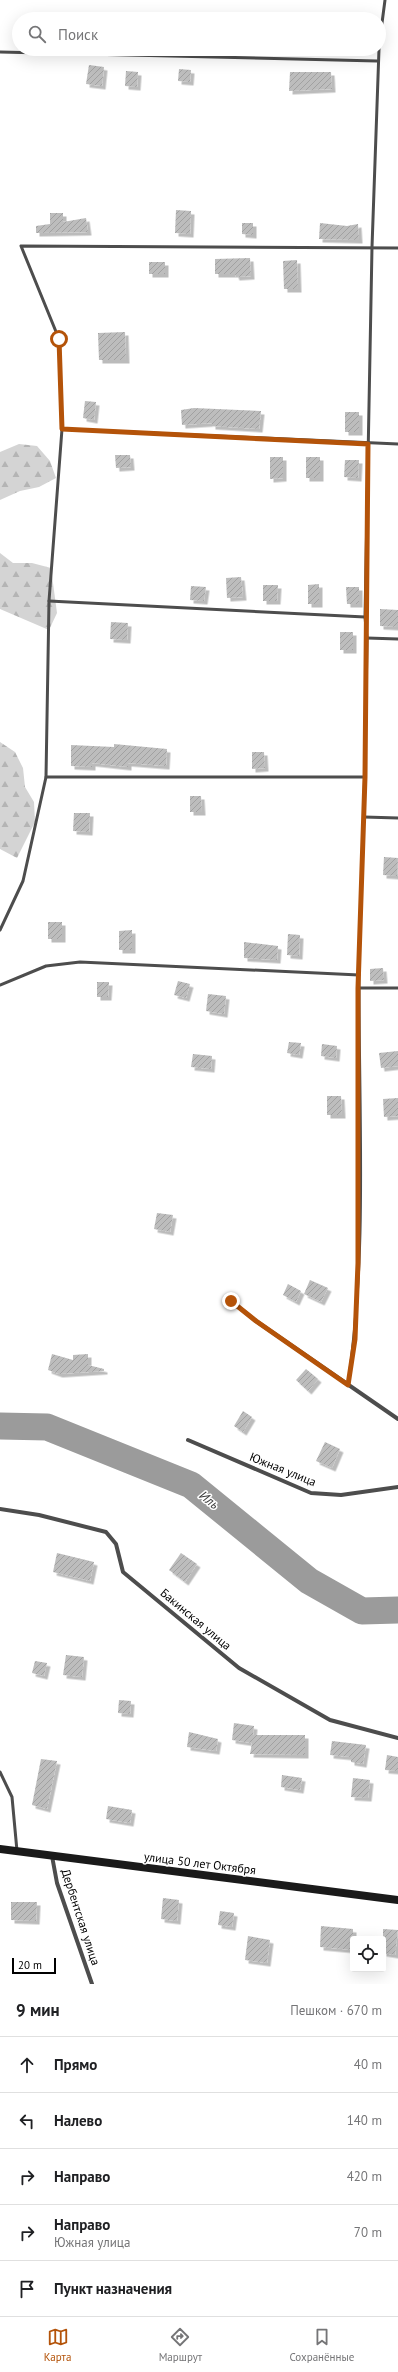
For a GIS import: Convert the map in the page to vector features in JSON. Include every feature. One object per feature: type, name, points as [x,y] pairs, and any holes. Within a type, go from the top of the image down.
[{"type":"street","points":[[231,1301],[256,1321],[398,1419]]},
{"type":"street","name":"Южная улица","points":[[188,1440],[311,1494],[341,1495],[398,1487]]},
{"type":"street","name":"Бакинская улица","points":[[0,1509],[39,1515],[106,1532],[116,1544],[123,1572],[239,1668],[330,1720],[398,1738]]},
{"type":"street","name":"улица 50 лет Октября","points":[[0,1849],[398,1900]]},
{"type":"street","name":"Дербентская улица","points":[[52,1856],[57,1883],[92,1984]]},
{"type":"lane","points":[[384,12],[385,0]]},
{"type":"lane","points":[[0,52],[12,52]]},
{"type":"lane","points":[[188,56],[377,60]]},
{"type":"lane","points":[[348,1385],[355,1339],[358,1263],[358,988],[365,777],[367,638],[365,617],[368,444],[378,56]]},
{"type":"lane","points":[[0,930],[22,881],[46,777],[49,601],[62,429],[59,339],[21,246],[398,248]]},
{"type":"lane","points":[[62,429],[368,444],[398,444]]},
{"type":"lane","points":[[49,601],[365,617]]},
{"type":"lane","points":[[367,638],[398,638]]},
{"type":"lane","points":[[46,777],[365,777]]},
{"type":"lane","points":[[364,817],[398,818]]},
{"type":"lane","points":[[0,985],[46,966],[80,962],[359,975]]},
{"type":"lane","points":[[358,988],[398,988]]},
{"type":"lane","points":[[0,1772],[12,1797],[16,1851]]},
{"type":"green space","points":[[19,444],[37,446],[50,461],[56,478],[39,487],[20,491],[0,500],[0,452]]},
{"type":"green space","points":[[0,553],[13,563],[32,563],[51,568],[57,613],[49,630],[0,609]]},
{"type":"green space","points":[[0,742],[15,752],[23,768],[25,787],[34,802],[35,822],[17,858],[0,849]]},
{"type":"building","points":[[89,65],[104,67],[102,86],[86,84]]},
{"type":"building","points":[[179,69],[191,70],[190,82],[178,81]]},
{"type":"building","points":[[126,71],[138,72],[137,87],[125,86]]},
{"type":"building","points":[[290,72],[331,72],[332,89],[289,91]]},
{"type":"building","points":[[176,210],[191,211],[190,234],[175,233]]},
{"type":"building","points":[[50,213],[63,213],[63,222],[86,218],[88,232],[36,233],[36,226],[50,224]]},
{"type":"building","points":[[242,223],[253,223],[253,235],[242,234]]},
{"type":"building","points":[[320,223],[347,226],[358,224],[359,240],[319,239]]},
{"type":"building","points":[[250,258],[251,276],[236,277],[235,274],[215,274],[215,259]]},
{"type":"building","points":[[297,260],[298,289],[284,289],[283,261]]},
{"type":"building","points":[[149,262],[165,262],[165,274],[149,274]]},
{"type":"building","points":[[125,332],[126,360],[99,360],[98,333]]},
{"type":"building","points":[[85,401],[96,402],[94,420],[83,418]]},
{"type":"building","points":[[194,408],[261,411],[259,429],[212,426],[212,423],[182,425],[181,410]]},
{"type":"building","points":[[345,412],[359,412],[359,432],[345,432]]},
{"type":"building","points":[[115,455],[130,455],[131,467],[116,468]]},
{"type":"building","points":[[270,457],[283,457],[283,478],[270,479]]},
{"type":"building","points":[[306,457],[320,457],[320,478],[306,478]]},
{"type":"building","points":[[345,460],[359,460],[358,478],[344,477]]},
{"type":"building","points":[[241,577],[243,597],[227,598],[226,578]]},
{"type":"building","points":[[319,584],[319,604],[308,604],[308,585]]},
{"type":"building","points":[[263,585],[278,585],[277,601],[263,601]]},
{"type":"building","points":[[191,586],[206,587],[204,601],[190,600]]},
{"type":"building","points":[[346,587],[359,587],[359,604],[347,604]]},
{"type":"building","points":[[380,609],[398,610],[398,627],[380,626]]},
{"type":"building","points":[[111,622],[128,623],[127,640],[110,639]]},
{"type":"building","points":[[340,632],[353,632],[353,650],[340,650]]},
{"type":"building","points":[[114,744],[167,749],[166,766],[128,763],[128,767],[92,763],[92,767],[71,766],[71,745],[114,747]]},
{"type":"building","points":[[252,752],[264,752],[265,768],[252,769]]},
{"type":"building","points":[[190,796],[201,796],[202,812],[190,812]]},
{"type":"building","points":[[74,813],[90,813],[89,832],[73,831]]},
{"type":"building","points":[[384,857],[398,858],[397,876],[383,875]]},
{"type":"building","points":[[48,922],[62,922],[62,939],[48,939]]},
{"type":"building","points":[[132,930],[132,950],[119,950],[119,931]]},
{"type":"building","points":[[288,934],[300,935],[299,956],[287,955]]},
{"type":"building","points":[[244,942],[278,946],[277,960],[244,958]]},
{"type":"building","points":[[383,968],[384,980],[370,981],[370,969]]},
{"type":"building","points":[[178,981],[190,984],[186,998],[174,995]]},
{"type":"building","points":[[97,982],[109,982],[108,997],[97,997]]},
{"type":"building","points":[[208,994],[226,996],[224,1014],[206,1011]]},
{"type":"building","points":[[289,1042],[301,1043],[299,1055],[287,1053]]},
{"type":"building","points":[[322,1044],[337,1046],[336,1058],[321,1056]]},
{"type":"building","points":[[398,1051],[398,1066],[381,1068],[379,1053]]},
{"type":"building","points":[[193,1054],[212,1056],[211,1069],[191,1067]]},
{"type":"building","points":[[327,1096],[341,1096],[342,1115],[327,1115]]},
{"type":"building","points":[[398,1098],[398,1116],[384,1117],[383,1099]]},
{"type":"building","points":[[157,1213],[173,1215],[170,1232],[154,1229]]},
{"type":"building","points":[[310,1280],[328,1288],[321,1302],[304,1294]]},
{"type":"building","points":[[288,1284],[301,1291],[296,1302],[283,1295]]},
{"type":"building","points":[[52,1354],[73,1360],[73,1355],[88,1354],[88,1365],[104,1369],[104,1371],[59,1374],[48,1370]]},
{"type":"building","points":[[306,1369],[318,1379],[308,1391],[296,1380]]},
{"type":"building","points":[[243,1411],[252,1417],[243,1432],[234,1426]]},
{"type":"building","points":[[325,1442],[340,1449],[332,1468],[316,1461]]},
{"type":"building","points":[[57,1553],[94,1562],[90,1581],[53,1572]]},
{"type":"building","points":[[181,1553],[197,1564],[185,1582],[169,1570]]},
{"type":"building","points":[[66,1655],[84,1657],[82,1677],[63,1675]]},
{"type":"building","points":[[35,1661],[47,1663],[44,1676],[32,1673]]},
{"type":"building","points":[[119,1700],[131,1701],[130,1714],[118,1713]]},
{"type":"building","points":[[234,1723],[254,1726],[253,1735],[305,1735],[305,1755],[250,1754],[252,1743],[232,1740]]},
{"type":"building","points":[[189,1732],[218,1739],[216,1751],[187,1747]]},
{"type":"building","points":[[332,1741],[366,1745],[363,1764],[351,1762],[351,1757],[330,1755]]},
{"type":"building","points":[[387,1755],[398,1757],[398,1771],[385,1770]]},
{"type":"building","points":[[41,1759],[57,1761],[47,1809],[32,1805]]},
{"type":"building","points":[[282,1775],[302,1778],[300,1790],[281,1787]]},
{"type":"building","points":[[353,1778],[370,1780],[368,1798],[351,1797]]},
{"type":"building","points":[[108,1806],[132,1810],[130,1823],[106,1819]]},
{"type":"building","points":[[163,1898],[179,1900],[177,1921],[161,1919]]},
{"type":"building","points":[[11,1902],[37,1902],[36,1921],[11,1920]]},
{"type":"building","points":[[220,1911],[234,1913],[232,1927],[218,1925]]},
{"type":"building","points":[[321,1926],[353,1929],[353,1936],[350,1936],[350,1950],[320,1947]]},
{"type":"building","points":[[383,1929],[398,1930],[395,1955],[386,1954],[386,1936],[383,1936]]},
{"type":"building","points":[[248,1936],[270,1940],[267,1963],[245,1960]]},
{"type":"waterway","name":"Иль","points":[[0,1426],[47,1427],[191,1485],[309,1581],[362,1611],[398,1610]]},
{"type":"route","points":[[59,339],[62,429],[368,444],[365,617],[367,638],[365,777],[358,988],[360,1152],[358,1263],[355,1339],[348,1385],[256,1321],[231,1301]]}]
